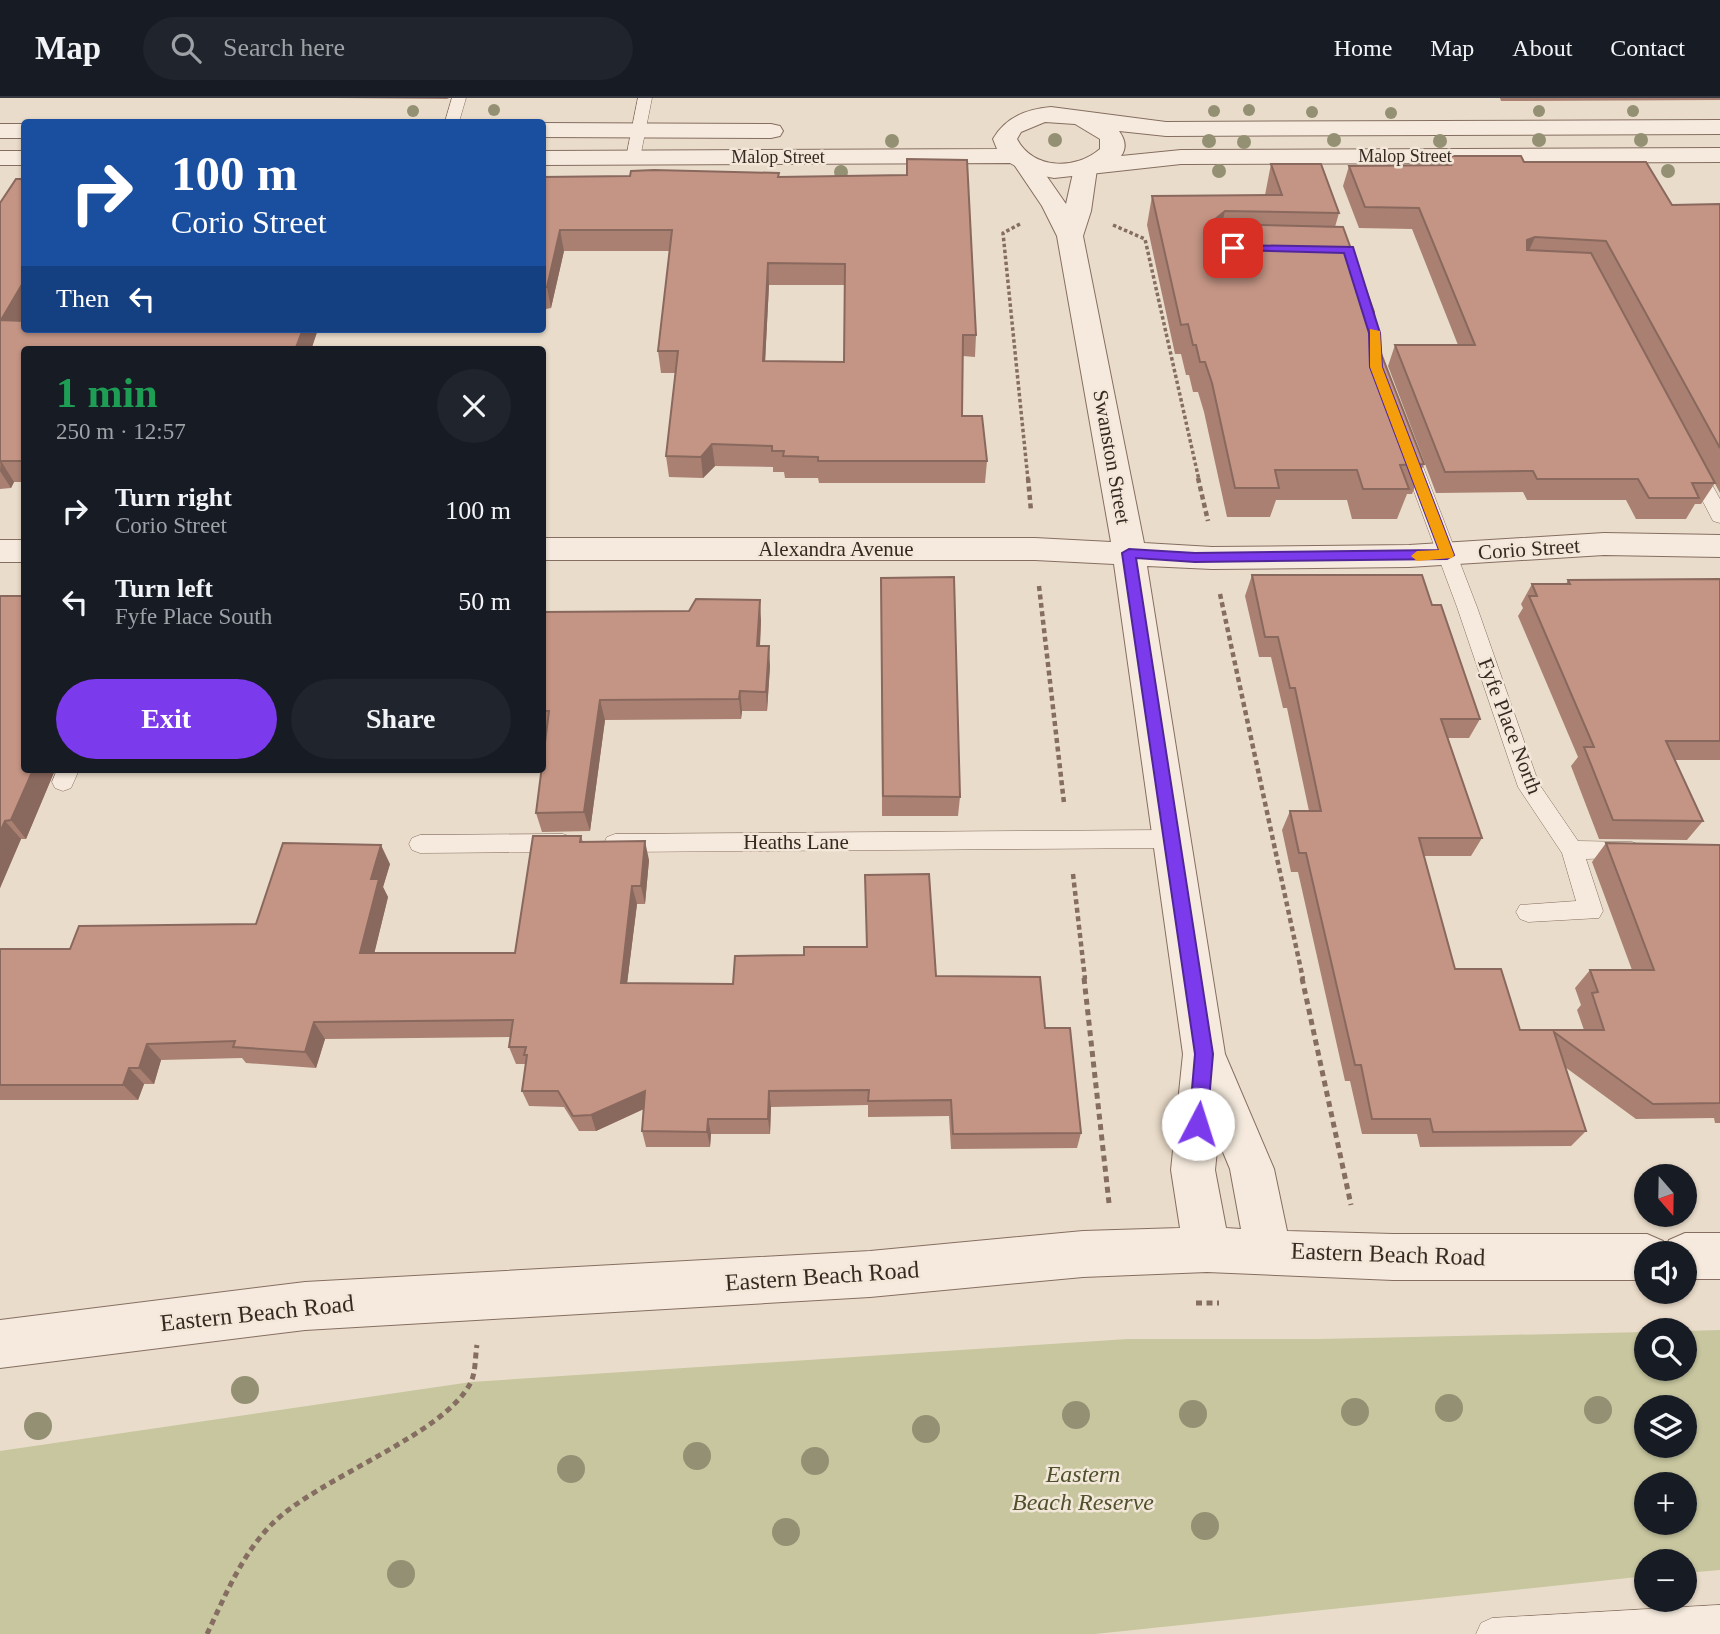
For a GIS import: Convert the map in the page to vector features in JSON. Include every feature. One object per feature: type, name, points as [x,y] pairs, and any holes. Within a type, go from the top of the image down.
[{"type":"street","points":[[1020,159],[1007,148],[1001,130],[1030,98]]},
{"type":"street","name":"Malop Street","points":[[1001,130],[1041,115],[1079,112],[1166,129],[1720,127]]},
{"type":"street","points":[[1079,112],[1107,132],[1113,145],[1107,157],[1087,168]]},
{"type":"street","points":[[1695,127],[1716,155]]},
{"type":"street","points":[[1384,128],[1395,156]]},
{"type":"street","points":[[0,131],[21,131]]},
{"type":"street","name":"Malop Street","points":[[546,131],[800,131]]},
{"type":"street","name":"Malop Street","points":[[546,158],[1020,159],[1057,170],[1181,157],[1716,155]]},
{"type":"street","points":[[0,158],[21,158]]},
{"type":"street","name":"Swanston Street","points":[[1020,159],[1055,206],[1070,236],[1129,553],[1204,1054],[1194,1170],[1207,1250]]},
{"type":"street","name":"Swanston Street","points":[[1070,236],[1087,168]]},
{"type":"street","name":"Corio Street","points":[[1129,553],[1195,558],[1447,555],[1604,544],[1720,545]]},
{"type":"street","name":"Alexandra Avenue","points":[[546,549],[1035,549],[1129,553]]},
{"type":"street","points":[[0,551],[21,551]]},
{"type":"street","name":"Swanston Street","points":[[1204,1054],[1252,1169],[1268,1250]]},
{"type":"street","name":"Eastern Beach Road","points":[[0,1344],[304,1306],[843,1275],[1114,1254],[1268,1250],[1361,1256],[1634,1256]]},
{"type":"street","points":[[1697,1256],[1720,1256]]},
{"type":"lane","points":[[453,119],[459,98]]},
{"type":"lane","points":[[633,158],[645,98]]},
{"type":"lane","name":"Fyfe Place North","points":[[1400,430],[1528,787],[1572,850],[1591,911],[1528,912]]},
{"type":"lane","points":[[1689,457],[1720,517]]},
{"type":"lane","name":"Heaths Lane","points":[[420,844],[1172,839]]},
{"type":"lane","points":[[1572,850],[1653,851]]},
{"type":"lane","points":[[1492,1634],[1720,1622]]},
{"type":"path","points":[[1003,233],[1031,513]]},
{"type":"path","points":[[1145,239],[1209,526]]},
{"type":"path","points":[[1038,584],[1114,1254]]},
{"type":"path","points":[[1218,588],[1361,1256]]},
{"type":"path","points":[[207,1634],[235,1576],[271,1525],[290,1507],[344,1472],[446,1412],[471,1382],[485,1294]]},
{"type":"green space","name":"Eastern Beach Reserve","points":[[1720,1330],[1720,1570],[1697,1572],[1697,1549],[1634,1549],[1634,1577],[1095,1634],[0,1634],[0,1451],[471,1382],[1128,1339],[1320,1339],[1634,1332],[1634,1381],[1697,1381],[1697,1331]]},
{"type":"building","points":[[1446,156],[1521,156],[1524,162],[1646,162],[1672,205],[1720,204],[1720,448],[1606,241],[1535,237],[1527,240],[1527,250],[1591,253],[1715,483],[1692,483],[1699,498],[1649,498],[1638,479],[1537,479],[1533,471],[1445,472],[1395,345],[1475,345],[1419,208],[1365,207],[1349,166],[1451,165]]},
{"type":"building","points":[[907,159],[967,160],[976,335],[963,335],[962,416],[982,416],[987,461],[818,461],[818,457],[783,456],[784,451],[772,451],[772,446],[712,444],[701,457],[666,456],[678,351],[658,351],[672,230],[560,230],[546,287],[546,177],[630,176],[631,171],[654,170],[779,173],[778,177],[907,175]],"holes":[[[768,263],[845,264],[844,362],[763,361]]]},
{"type":"building","points":[[1271,164],[1321,164],[1339,213],[1225,211],[1214,220],[1218,224],[1343,227],[1374,312],[1375,338],[1424,464],[1400,465],[1409,489],[1363,489],[1357,470],[1275,470],[1279,488],[1235,488],[1212,383],[1205,362],[1200,362],[1196,345],[1193,345],[1188,324],[1181,325],[1152,196],[1282,195]]},
{"type":"building","points":[[16,179],[21,179],[21,286],[1,320],[21,321],[21,333],[301,333],[297,346],[21,346],[21,461],[0,463],[0,203]]},
{"type":"building","points":[[1252,575],[1422,575],[1432,605],[1441,605],[1480,719],[1441,719],[1482,838],[1419,838],[1455,969],[1501,969],[1520,1030],[1604,1030],[1592,993],[1598,992],[1590,970],[1654,970],[1606,843],[1720,845],[1720,1103],[1653,1104],[1554,1032],[1586,1131],[1433,1132],[1430,1119],[1372,1119],[1361,1065],[1355,1065],[1306,853],[1299,853],[1290,811],[1321,811],[1295,688],[1290,688],[1278,637],[1265,637]]},
{"type":"building","points":[[954,577],[960,797],[883,796],[881,578]]},
{"type":"building","points":[[1720,579],[1720,741],[1666,741],[1703,821],[1613,820],[1584,747],[1594,747],[1529,596],[1537,596],[1532,584],[1570,584],[1568,580]]},
{"type":"building","points":[[0,596],[21,596],[21,773],[32,773],[11,820],[5,821],[0,832]]},
{"type":"building","points":[[696,599],[760,600],[757,646],[769,646],[766,692],[740,691],[739,699],[600,700],[584,812],[536,813],[541,773],[546,773],[549,711],[546,711],[546,612],[689,611]]},
{"type":"building","points":[[533,836],[581,836],[580,842],[645,841],[641,886],[632,886],[621,983],[733,984],[735,956],[804,955],[804,947],[867,947],[865,875],[929,874],[936,976],[1040,977],[1045,1028],[1070,1028],[1081,1133],[953,1134],[951,1100],[868,1101],[869,1090],[769,1091],[768,1119],[708,1119],[707,1132],[642,1131],[645,1091],[591,1115],[573,1116],[558,1091],[522,1091],[526,1047],[509,1047],[513,1020],[314,1022],[305,1052],[233,1047],[235,1041],[147,1044],[139,1068],[129,1068],[123,1085],[0,1085],[0,949],[70,949],[79,926],[256,924],[283,843],[381,845],[371,879],[379,879],[360,953],[515,953]]},
{"type":"slow traffic","points":[[1374,331],[1376,367],[1447,555],[1417,556]]},
{"type":"route","points":[[1198,1124],[1204,1054],[1129,553],[1195,558],[1447,555],[1376,367],[1375,333],[1349,249],[1233,248]]}]
